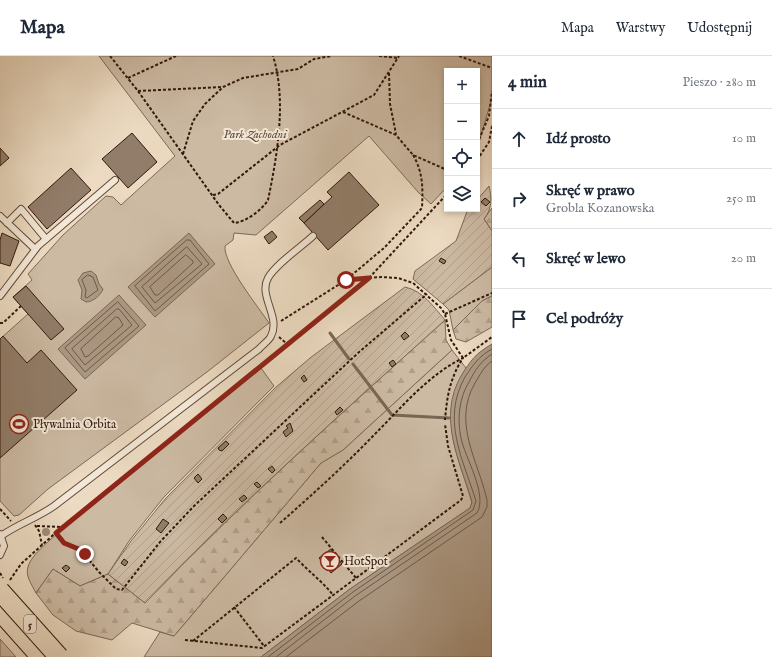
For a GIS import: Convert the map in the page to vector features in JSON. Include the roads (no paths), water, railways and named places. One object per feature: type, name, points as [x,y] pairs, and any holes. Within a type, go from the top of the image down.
[{"type":"main road","name":"5","points":[[4,586],[59,657]]},
{"type":"main road","name":"5","points":[[0,611],[41,657]]},
{"type":"lane","points":[[0,296],[35,249],[115,180]]},
{"type":"lane","points":[[7,223],[21,209],[46,239]]},
{"type":"lane","points":[[0,216],[35,249]]},
{"type":"lane","points":[[0,555],[4,546],[1,535],[54,506],[258,349],[272,336],[274,326],[266,292],[267,280],[274,271],[313,236]]},
{"type":"water","points":[[189,233],[215,264],[155,317],[128,287]]},
{"type":"water","points":[[91,271],[96,275],[99,284],[103,289],[96,298],[86,302],[81,299],[82,290],[78,280],[83,273]]},
{"type":"water","points":[[119,295],[146,325],[85,379],[58,349]]},
{"type":"water","points":[[492,344],[492,657],[261,657],[350,589],[470,508],[472,502],[453,439],[451,408],[454,392],[461,376],[477,354]]},
{"type":"waterway","points":[[330,333],[349,359]]},
{"type":"waterway","points":[[353,364],[392,415],[449,418]]},
{"type":"place","name":"Pływalnia Orbita","points":[[19,424]]},
{"type":"place","name":"HotSpot","points":[[330,561]]},
{"type":"park label","name":"Park Zachodni","points":[[255,134]]}]
